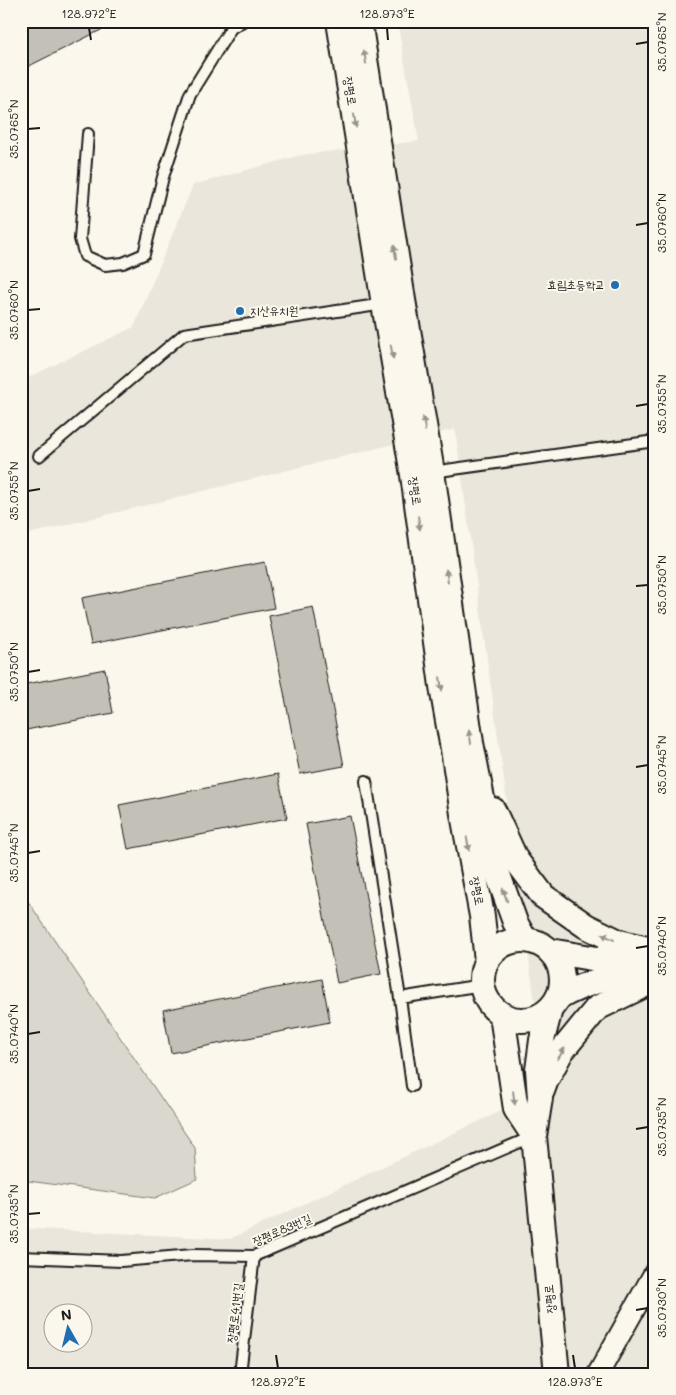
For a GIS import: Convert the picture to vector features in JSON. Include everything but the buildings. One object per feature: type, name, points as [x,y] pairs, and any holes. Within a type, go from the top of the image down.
[{"type":"street","name":"장평로","points":[[339,21],[393,302],[471,743],[496,869],[515,922],[525,940]]},
{"type":"street","name":"장평로","points":[[359,21],[393,302]]},
{"type":"street","name":"장평로","points":[[422,473],[443,694],[454,750],[462,814],[482,916],[486,961]]},
{"type":"street","points":[[482,794],[497,815],[516,860],[543,896],[586,926],[618,942],[655,951]]},
{"type":"street","points":[[540,1098],[538,1070],[542,1040],[554,1003],[562,989],[562,975],[558,962],[550,951],[538,943],[525,940],[511,941],[499,946],[490,955],[482,972],[482,991],[488,1003],[497,1012],[514,1020],[534,1019],[554,1003],[576,987],[623,974],[655,970]]},
{"type":"street","points":[[550,951],[597,959],[655,955]]},
{"type":"street","points":[[534,1136],[540,1098],[546,1080],[562,1052],[596,1008],[655,980]]},
{"type":"street","points":[[502,1015],[516,1108],[534,1136]]},
{"type":"street","name":"장평로","points":[[534,1136],[558,1374]]},
{"type":"street","points":[[598,1374],[655,1272]]},
{"type":"lane","points":[[88,134],[80,239],[85,256],[105,265],[123,263],[144,254],[163,177],[190,94],[232,28],[243,21]]},
{"type":"lane","points":[[39,456],[184,334],[393,302]]},
{"type":"lane","points":[[422,473],[655,441]]},
{"type":"lane","points":[[366,781],[412,1086]]},
{"type":"lane","points":[[400,998],[482,985]]},
{"type":"lane","name":"장평로83번길","points":[[21,1257],[121,1261],[193,1255],[254,1256],[534,1136]]},
{"type":"lane","name":"장평로41번길","points":[[240,1374],[254,1256]]},
{"type":"shaded area","points":[[397,21],[655,21],[655,1374],[21,1374],[21,1228],[230,1239],[547,1089],[455,429],[21,536],[21,381],[134,327],[193,185],[301,155],[419,141]]},
{"type":"shaded area","points":[[21,891],[195,1148],[197,1179],[155,1198],[21,1180]]},
{"type":"place","name":"효림초등학교","points":[[615,285]]},
{"type":"place","name":"지산유치원","points":[[240,311]]}]
